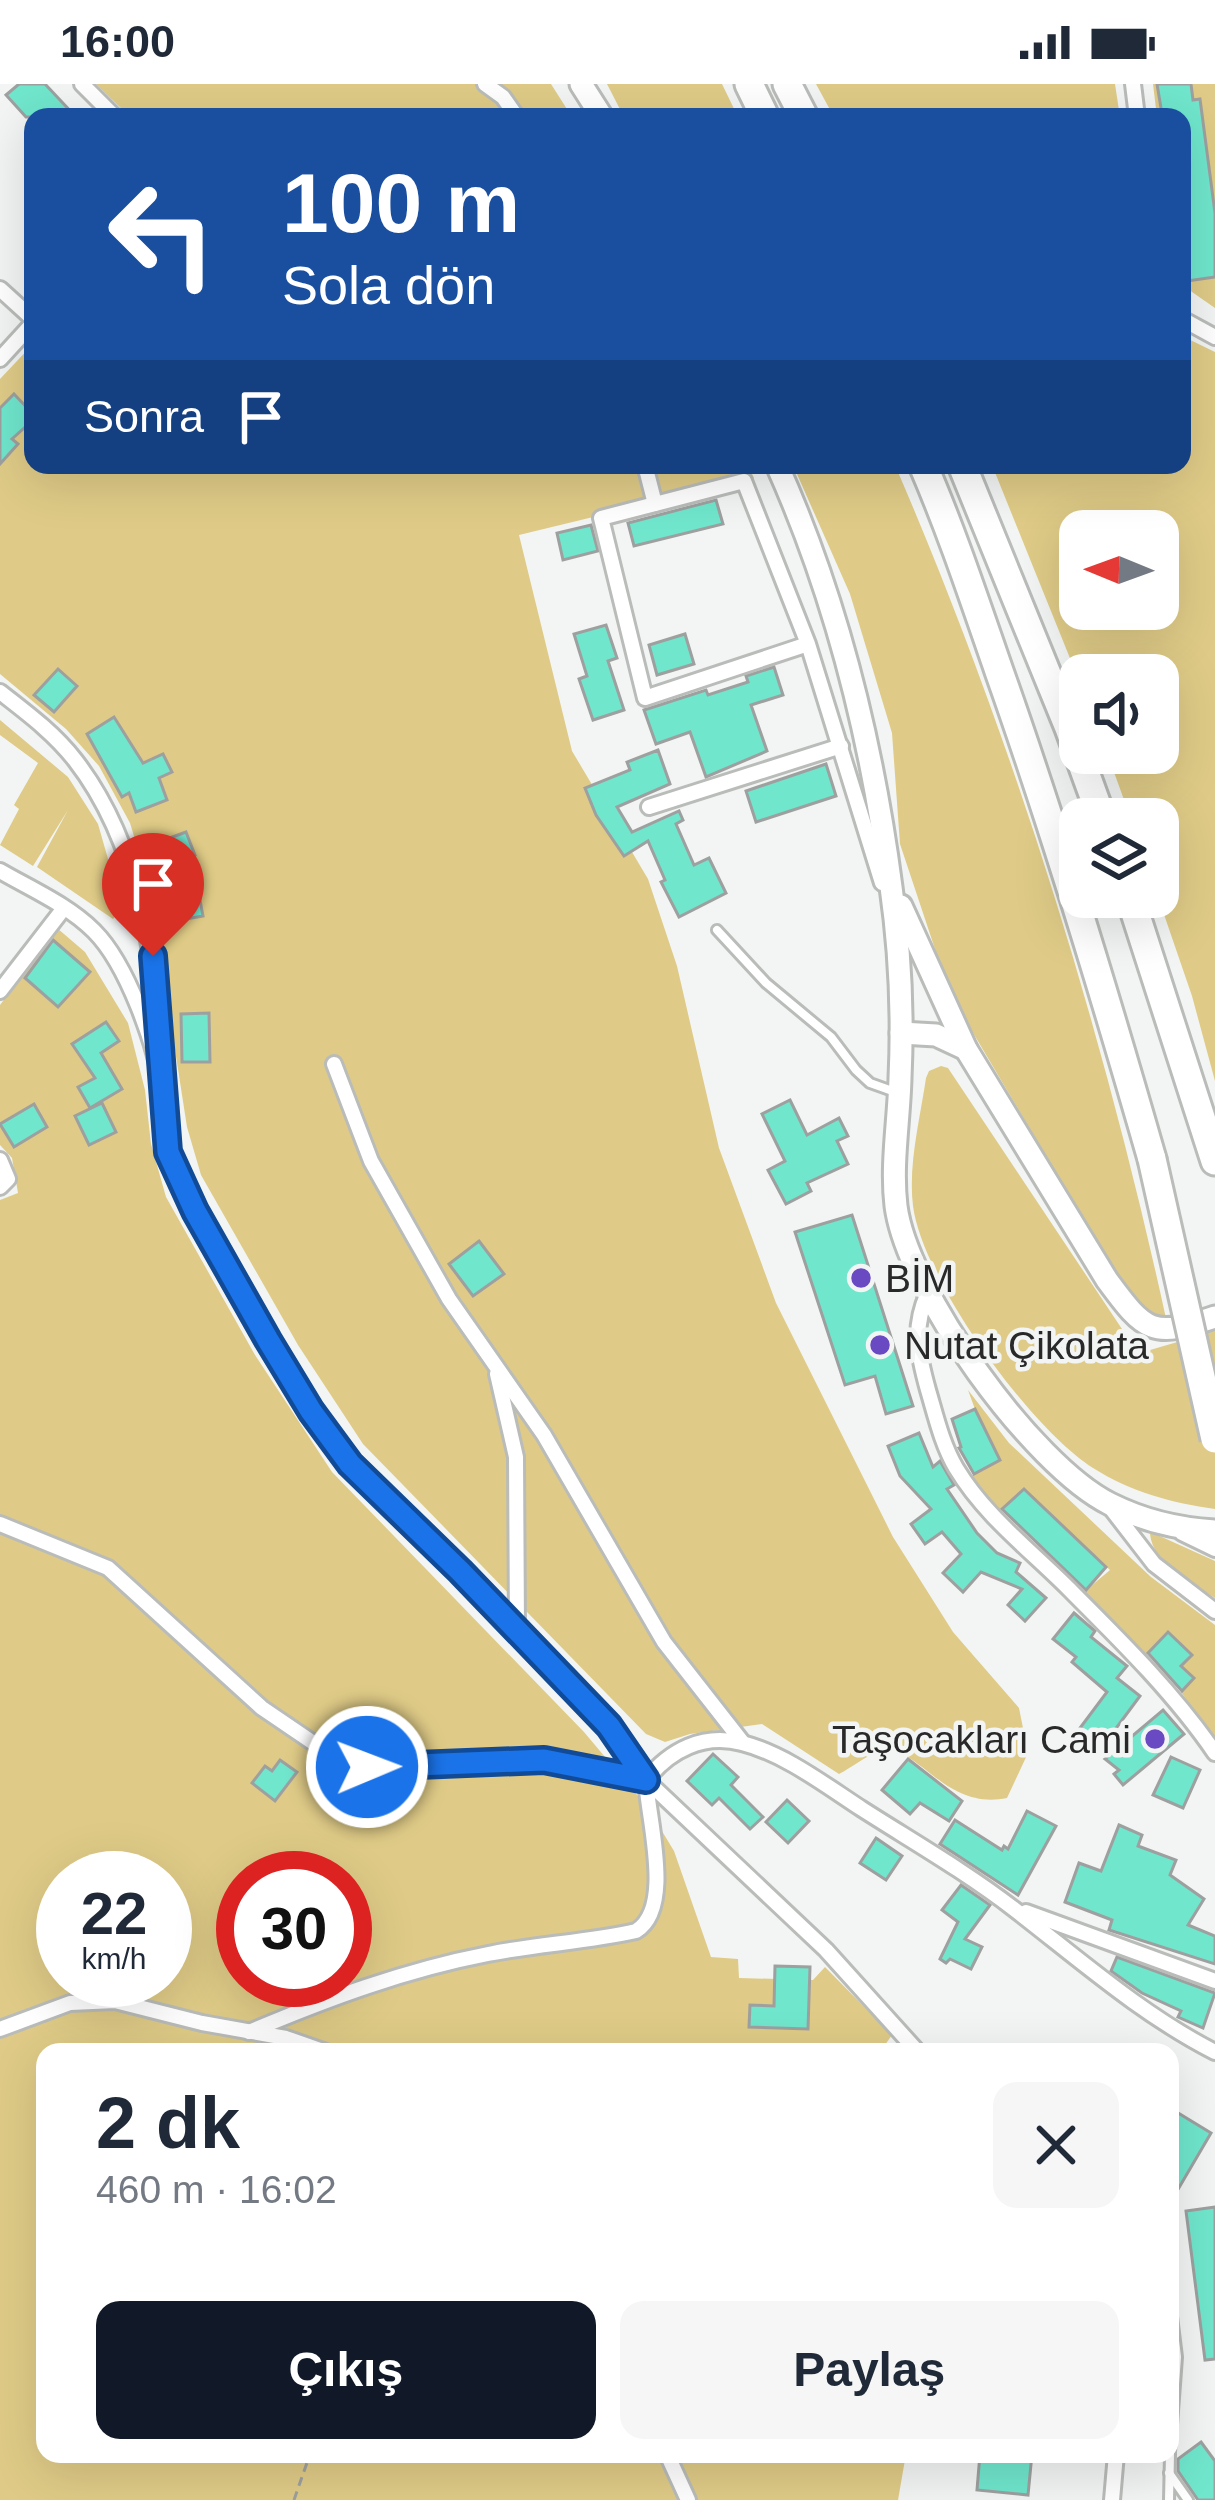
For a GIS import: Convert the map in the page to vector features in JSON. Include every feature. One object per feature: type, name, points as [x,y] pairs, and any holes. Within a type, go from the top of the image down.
[{"type":"highway","points":[[927,474],[1073,891],[1152,1159],[1215,1439]]},
{"type":"highway","points":[[966,474],[1094,798]]},
{"type":"highway","points":[[1137,918],[1213,1154]]},
{"type":"main road","points":[[781,474],[848,665],[875,781],[897,930],[901,1033],[897,1210],[915,1268],[1027,1434],[1107,1503],[1164,1524],[1215,1531]]},
{"type":"main road","points":[[891,884],[966,1049],[1107,1280],[1150,1329],[1172,1331],[1215,1317]]},
{"type":"main road","points":[[901,1033],[936,1035],[966,1049]]},
{"type":"street","points":[[82,84],[106,108]]},
{"type":"street","points":[[485,84],[511,108]]},
{"type":"street","points":[[0,289],[24,312]]},
{"type":"street","points":[[0,359],[24,331]]},
{"type":"street","points":[[648,474],[655,504]]},
{"type":"street","points":[[808,644],[645,698],[601,518],[744,481],[808,644],[897,930]]},
{"type":"street","points":[[0,692],[54,736],[75,760],[111,822],[153,956],[168,1152],[311,1411],[350,1464],[609,1726],[646,1780],[826,1951],[910,2043]]},
{"type":"street","points":[[649,807],[841,746]]},
{"type":"street","points":[[0,871],[64,908],[97,934],[116,961],[140,1016],[162,1088]]},
{"type":"street","points":[[0,991],[64,908]]},
{"type":"street","points":[[334,1064],[371,1161],[449,1299],[544,1435],[664,1642],[743,1743]]},
{"type":"street","points":[[0,1160],[8,1179],[0,1187]]},
{"type":"street","points":[[928,1293],[918,1315],[917,1348],[945,1448],[957,1470],[995,1520],[1067,1587],[1174,1700],[1215,1753]]},
{"type":"street","points":[[492,1357],[516,1457],[517,1631]]},
{"type":"street","points":[[1107,1503],[1142,1552],[1215,1611]]},
{"type":"street","points":[[0,1524],[108,1568],[262,1708],[340,1761],[393,1767],[544,1760],[646,1780]]},
{"type":"street","points":[[1164,1524],[1215,1549]]},
{"type":"street","points":[[249,2032],[410,1971],[522,1948],[622,1935],[648,1924],[657,1884],[646,1780],[678,1749],[721,1740],[743,1743],[807,1774],[1010,1906],[1163,2021],[1215,2052]]},
{"type":"street","points":[[1010,1906],[1215,1981]]},
{"type":"street","points":[[0,2029],[70,2003],[115,2001],[300,2043]]},
{"type":"street","points":[[671,2463],[688,2500]]},
{"type":"street","points":[[1112,2500],[1115,2463]]},
{"type":"lane","points":[[717,930],[766,983],[831,1037],[870,1083],[899,1094]]},
{"type":"lane","points":[[1168,2500],[1169,2463]]},
{"type":"lane","points":[[1168,2472],[1188,2500]]},
{"type":"path","points":[[294,2500],[307,2463]]},
{"type":"shaded area","points":[[96,84],[551,84],[566,108],[121,108]]},
{"type":"shaded area","points":[[607,84],[722,84],[734,108],[619,108]]},
{"type":"shaded area","points":[[816,84],[1115,84],[1119,108],[829,108]]},
{"type":"shaded area","points":[[1153,84],[1215,84],[1215,308],[1191,291],[1191,108],[1156,108]]},
{"type":"shaded area","points":[[1191,340],[1215,352],[1215,1081],[1165,918],[1179,918],[1179,798],[1123,798],[1115,774],[1179,774],[1179,654],[1068,654],[996,474],[1191,474]]},
{"type":"shaded area","points":[[24,354],[24,474],[752,474],[754,478],[519,535],[572,751],[648,879],[677,966],[719,1148],[776,1303],[893,1537],[953,1632],[1019,1708],[1028,1753],[1007,1798],[966,1795],[895,1752],[881,1751],[839,1774],[762,1724],[665,1742],[646,1734],[363,1444],[298,1345],[201,1175],[187,1127],[150,889],[130,823],[99,766],[66,729],[0,674],[0,379]]},
{"type":"shaded area","points":[[797,474],[899,474],[978,673],[1052,888],[1115,1105],[1167,1323],[1147,1318],[1132,1301],[966,1021],[940,964],[900,844],[892,733],[850,594]]},
{"type":"shaded area","points":[[0,720],[68,777],[98,824],[122,908],[113,919],[37,867],[68,810],[33,866],[0,845],[19,809],[14,805],[38,763],[0,735]]},
{"type":"shaded area","points":[[57,928],[85,952],[128,1023],[166,1197],[255,1355],[332,1472],[584,1732],[648,1808],[674,1851],[711,1957],[738,1959],[739,1978],[813,1980],[825,1967],[892,2035],[886,2043],[36,2043],[36,2463],[904,2463],[898,2500],[0,2500],[0,1200],[18,1193],[12,1158],[0,1145],[0,1005]]},
{"type":"shaded area","points":[[941,1066],[948,1068],[1134,1347],[1150,1350],[1215,1331],[1215,1509],[1152,1495],[1093,1468],[1040,1421],[958,1311],[936,1273],[913,1206],[915,1142],[926,1078]]},
{"type":"shaded area","points":[[968,1390],[1009,1443],[1151,1577],[1215,1625],[1215,1740],[1181,1692],[1194,1679],[1181,1666],[1191,1655],[1168,1633],[1145,1656],[1084,1592],[1110,1570],[1024,1490],[1001,1511],[970,1477],[1000,1459]]},
{"type":"shaded area","points":[[1153,1533],[1215,1561],[1215,1598],[1166,1563],[1153,1545]]},
{"type":"building","points":[[19,84],[45,84],[68,108],[24,108],[24,115],[6,95]]},
{"type":"building","points":[[1157,84],[1191,84],[1193,100],[1200,99],[1215,213],[1215,277],[1191,280],[1191,108],[1161,108]]},
{"type":"building","points":[[14,394],[24,405],[24,428],[12,439],[18,444],[0,464],[0,408]]},
{"type":"building","points":[[716,500],[723,524],[634,546],[628,523]]},
{"type":"building","points":[[591,525],[598,551],[563,560],[557,533]]},
{"type":"building","points":[[606,625],[617,658],[608,661],[624,710],[593,720],[579,679],[587,676],[574,634]]},
{"type":"building","points":[[685,634],[694,664],[657,675],[649,645]]},
{"type":"building","points":[[774,667],[783,695],[751,705],[767,751],[706,777],[690,732],[656,744],[644,710],[748,682],[746,676]]},
{"type":"building","points":[[58,669],[77,686],[54,712],[34,695]]},
{"type":"building","points":[[114,717],[143,763],[163,754],[172,772],[159,778],[167,800],[136,812],[129,793],[122,797],[87,734]]},
{"type":"building","points":[[658,750],[670,784],[617,807],[632,832],[679,811],[683,820],[676,824],[694,865],[709,858],[726,893],[679,917],[648,841],[624,856],[596,815],[585,788],[630,770],[627,762]]},
{"type":"building","points":[[826,764],[836,796],[756,822],[746,791]]},
{"type":"building","points":[[186,832],[195,855],[157,869],[148,846]]},
{"type":"building","points":[[199,895],[203,916],[169,922],[165,901]]},
{"type":"building","points":[[53,940],[90,972],[58,1007],[25,978]]},
{"type":"building","points":[[209,1013],[210,1062],[182,1062],[181,1014]]},
{"type":"building","points":[[106,1022],[119,1041],[101,1053],[122,1089],[90,1108],[78,1087],[95,1078],[72,1044]]},
{"type":"building","points":[[790,1100],[807,1135],[839,1118],[848,1136],[837,1141],[848,1164],[807,1183],[811,1191],[786,1204],[768,1170],[785,1161],[762,1114]]},
{"type":"building","points":[[102,1103],[116,1132],[89,1145],[75,1116]]},
{"type":"building","points":[[34,1104],[47,1127],[14,1147],[0,1124]]},
{"type":"building","points":[[852,1215],[913,1406],[886,1414],[875,1376],[845,1385],[795,1232]]},
{"type":"building","points":[[479,1241],[504,1274],[473,1296],[449,1264]]},
{"type":"building","points":[[975,1409],[1000,1460],[974,1474],[959,1448],[952,1419]]},
{"type":"building","points":[[919,1433],[933,1467],[940,1461],[954,1485],[947,1489],[977,1533],[997,1553],[1020,1563],[1016,1572],[1046,1598],[1025,1621],[1008,1605],[1022,1589],[981,1572],[963,1592],[943,1573],[961,1554],[942,1532],[925,1544],[911,1524],[931,1509],[900,1476],[888,1446]]},
{"type":"building","points":[[1024,1489],[1106,1567],[1086,1590],[1002,1509]]},
{"type":"building","points":[[1074,1613],[1095,1631],[1091,1637],[1127,1666],[1117,1678],[1140,1696],[1097,1754],[1074,1736],[1107,1692],[1053,1639]]},
{"type":"building","points":[[1168,1632],[1192,1655],[1181,1666],[1194,1678],[1182,1691],[1148,1653]]},
{"type":"building","name":"Taşocakları Cami","points":[[1163,1710],[1184,1734],[1123,1785],[1114,1774],[1119,1770],[1105,1759]]},
{"type":"building","points":[[713,1754],[738,1777],[731,1785],[763,1817],[750,1829],[719,1798],[712,1805],[687,1781]]},
{"type":"building","points":[[1171,1757],[1200,1770],[1183,1808],[1153,1795]]},
{"type":"building","points":[[908,1759],[962,1801],[949,1821],[920,1803],[910,1814],[882,1790]]},
{"type":"building","points":[[280,1760],[297,1772],[275,1801],[252,1783],[265,1766],[272,1771]]},
{"type":"building","points":[[787,1800],[809,1821],[788,1843],[766,1822]]},
{"type":"building","points":[[1027,1811],[1056,1826],[1018,1895],[940,1844],[955,1820],[1002,1850],[1004,1846],[1008,1849]]},
{"type":"building","points":[[1119,1825],[1142,1835],[1138,1846],[1176,1860],[1170,1875],[1204,1899],[1188,1925],[1215,1936],[1215,1964],[1109,1930],[1112,1920],[1065,1902],[1079,1863],[1101,1871]]},
{"type":"building","points":[[876,1838],[902,1856],[886,1880],[860,1863]]},
{"type":"building","points":[[961,1885],[990,1905],[965,1939],[982,1947],[971,1969],[940,1959],[958,1922],[942,1910]]},
{"type":"building","points":[[1117,1957],[1215,1993],[1203,2028],[1178,2017],[1181,2011],[1142,1993],[1111,1971]]},
{"type":"building","points":[[775,1966],[810,1967],[808,2029],[749,2027],[750,2005],[774,2006]]},
{"type":"building","points":[[1179,2113],[1211,2133],[1179,2188]]},
{"type":"building","points":[[1215,2207],[1215,2359],[1205,2360],[1186,2211]]},
{"type":"building","points":[[1201,2442],[1215,2461],[1215,2500],[1198,2500],[1178,2471],[1179,2458]]},
{"type":"building","points":[[979,2463],[1031,2463],[1028,2495],[977,2490]]},
{"type":"place","name":"BİM","points":[[861,1278]]},
{"type":"place","name":"Nutat Çikolata","points":[[880,1345]]},
{"type":"place","name":"Taşocakları Cami","points":[[1155,1739]]},
{"type":"route","points":[[153,956],[168,1152],[195,1211],[268,1340],[350,1464],[609,1726],[646,1780],[544,1760],[367,1767]]}]
